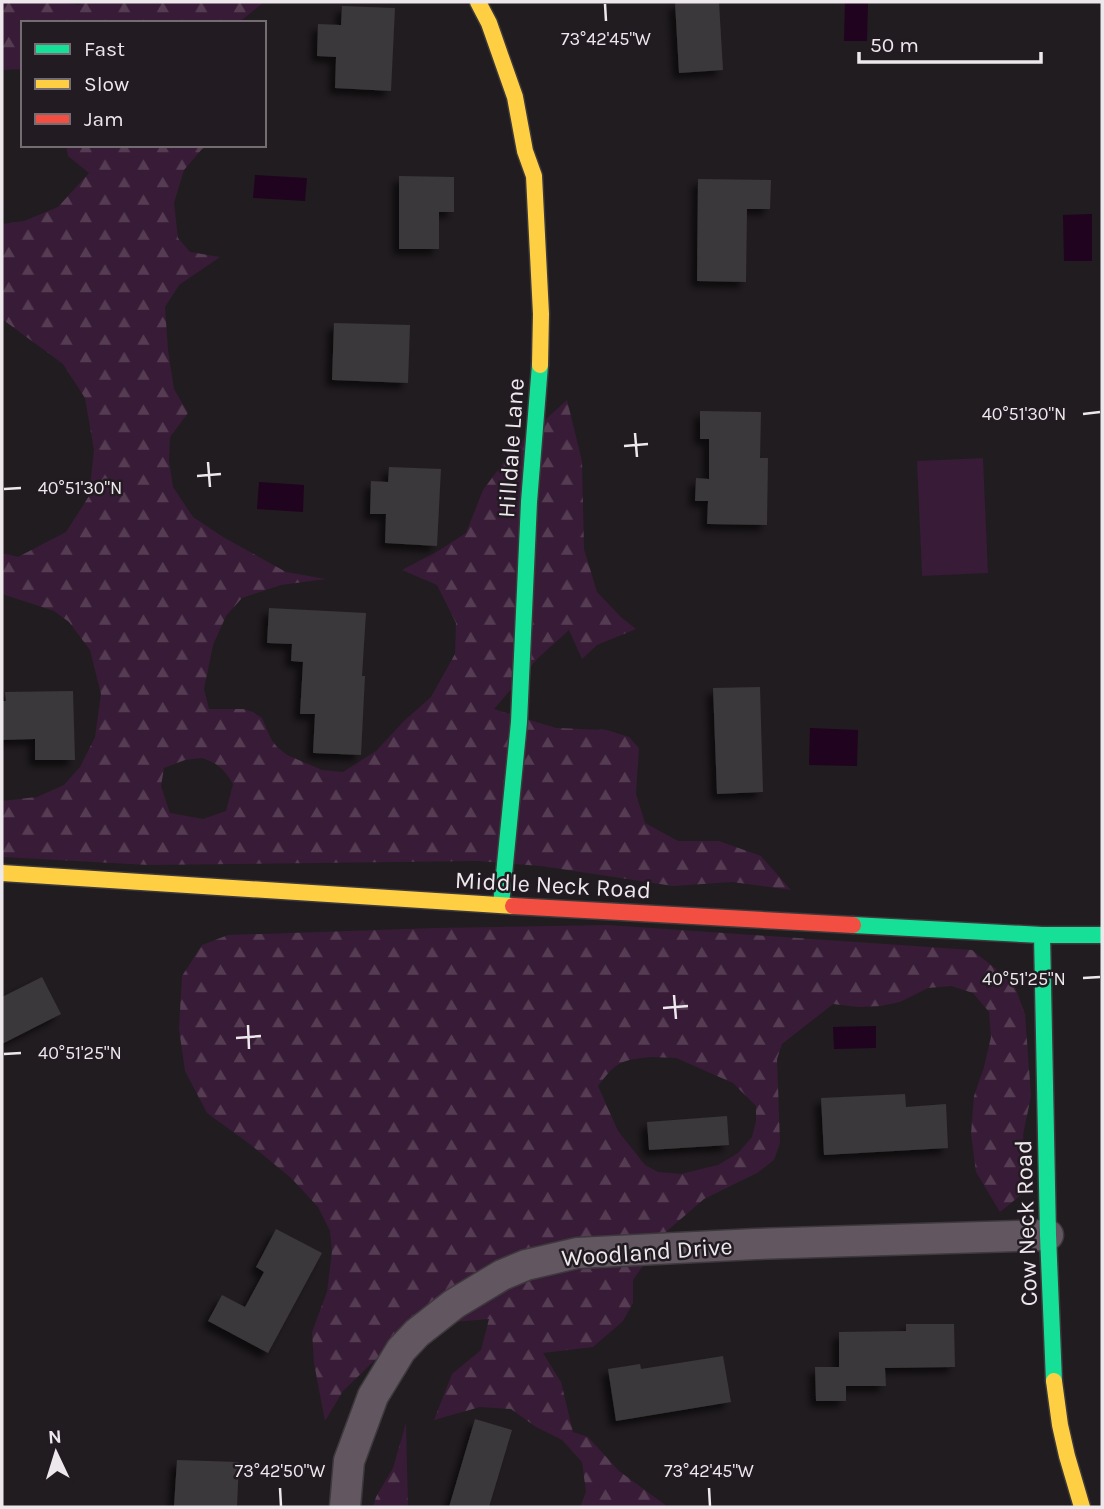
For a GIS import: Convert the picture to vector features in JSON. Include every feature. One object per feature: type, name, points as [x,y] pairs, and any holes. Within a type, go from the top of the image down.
[{"type":"main road","name":"Hilldale Lane","points":[[478,2],[489,23],[515,97],[525,151],[534,176],[541,314],[519,722],[501,905]]},
{"type":"main road","name":"Middle Neck Road","points":[[2,873],[501,905],[1042,935],[1102,935]]},
{"type":"main road","name":"Cow Neck Road","points":[[1042,935],[1053,1374],[1065,1446],[1082,1507]]},
{"type":"street","name":"Woodland Drive","points":[[345,1507],[349,1461],[373,1396],[401,1350],[416,1334],[454,1304],[502,1275],[526,1265],[577,1254],[756,1244],[1048,1235]]},
{"type":"green space","points":[[2,2],[61,2],[79,5],[83,2],[264,2],[240,21],[21,21],[21,69],[2,70]]},
{"type":"green space","points":[[66,147],[206,147],[184,170],[174,203],[178,238],[190,252],[220,257],[179,285],[165,307],[174,389],[188,413],[170,437],[169,461],[173,487],[193,517],[223,537],[286,572],[326,579],[281,585],[242,598],[226,616],[213,645],[204,689],[209,709],[244,709],[253,712],[262,718],[277,747],[287,755],[322,770],[343,772],[376,751],[431,697],[455,654],[456,623],[437,585],[402,570],[466,533],[483,490],[515,447],[567,400],[582,461],[584,549],[597,592],[636,629],[597,645],[582,659],[569,630],[538,658],[494,709],[556,728],[607,730],[629,737],[639,748],[636,794],[645,823],[678,841],[719,841],[761,856],[791,890],[732,882],[673,886],[541,866],[477,861],[149,865],[2,857],[2,801],[37,797],[64,785],[80,767],[95,737],[101,694],[90,650],[69,622],[54,611],[2,594],[2,553],[18,557],[66,532],[89,496],[94,450],[85,398],[63,364],[2,319],[2,224],[24,221],[58,207],[89,173],[68,156]],"holes":[[[201,758],[216,764],[233,784],[226,811],[203,819],[170,813],[161,786],[164,768],[185,760]]]},
{"type":"green space","points":[[983,458],[988,573],[922,576],[917,461]]},
{"type":"green space","points":[[608,925],[972,950],[1015,987],[1025,1014],[1031,1096],[1023,1135],[1025,1168],[1022,1194],[1000,1212],[976,1172],[971,1134],[974,1096],[991,1037],[989,1012],[973,993],[951,986],[928,988],[900,1002],[881,1006],[833,1004],[782,1044],[777,1059],[780,1143],[774,1160],[757,1173],[704,1199],[667,1231],[633,1280],[633,1303],[623,1321],[593,1347],[543,1353],[561,1382],[573,1432],[588,1437],[619,1471],[668,1507],[580,1507],[586,1492],[582,1462],[562,1440],[536,1427],[511,1409],[480,1407],[434,1420],[452,1374],[481,1350],[489,1319],[452,1322],[375,1360],[343,1391],[325,1421],[314,1363],[312,1332],[327,1292],[332,1251],[330,1231],[318,1207],[291,1178],[207,1113],[185,1071],[179,1029],[182,976],[202,945],[228,935]],"holes":[[[652,1057],[676,1058],[733,1083],[756,1106],[752,1137],[738,1153],[718,1165],[681,1174],[658,1172],[645,1165],[618,1131],[598,1086],[620,1063]]]},
{"type":"green space","points":[[406,1423],[408,1507],[373,1507],[393,1468]]},
{"type":"shaded area","points":[[845,2],[868,2],[867,41],[844,41]]},
{"type":"shaded area","points":[[255,175],[307,178],[305,201],[253,198]]},
{"type":"shaded area","points":[[1092,214],[1092,261],[1064,261],[1063,215]]},
{"type":"shaded area","points":[[259,482],[304,485],[303,512],[257,509]]},
{"type":"shaded area","points":[[810,728],[858,730],[857,766],[809,765]]},
{"type":"shaded area","points":[[876,1026],[876,1048],[834,1049],[833,1027]]},
{"type":"building","points":[[675,2],[719,2],[723,70],[679,73]]},
{"type":"building","points":[[342,6],[395,8],[391,91],[335,88],[336,57],[317,56],[318,24],[341,25]]},
{"type":"building","points":[[399,176],[454,177],[454,212],[439,212],[439,249],[399,249]]},
{"type":"building","points":[[698,179],[771,180],[770,209],[747,209],[746,282],[697,281]]},
{"type":"building","points":[[334,323],[410,325],[408,383],[332,380]]},
{"type":"building","points":[[700,411],[761,412],[760,458],[768,458],[767,525],[707,524],[708,501],[695,501],[696,478],[709,479],[709,439],[700,439]]},
{"type":"building","points":[[389,467],[441,469],[437,546],[385,543],[386,514],[370,514],[371,481],[388,482]]},
{"type":"building","points":[[269,608],[366,613],[361,755],[313,753],[315,714],[300,714],[303,662],[291,661],[292,644],[267,643]]},
{"type":"building","points":[[760,687],[763,792],[717,794],[713,688]]},
{"type":"building","points":[[73,691],[75,760],[35,760],[35,739],[2,740],[2,701],[6,701],[5,692]]},
{"type":"building","points":[[42,977],[61,1014],[2,1044],[2,997]]},
{"type":"building","points":[[905,1094],[906,1107],[946,1104],[948,1148],[824,1155],[821,1098]]},
{"type":"building","points":[[727,1116],[729,1145],[649,1150],[647,1122]]},
{"type":"building","points":[[276,1229],[322,1253],[268,1353],[208,1321],[222,1295],[245,1307],[264,1272],[256,1267]]},
{"type":"building","points":[[906,1324],[954,1324],[955,1367],[885,1368],[886,1386],[846,1386],[846,1401],[816,1401],[815,1367],[839,1367],[839,1332],[906,1331]]},
{"type":"building","points":[[723,1356],[731,1402],[616,1421],[608,1369],[640,1364],[641,1369]]},
{"type":"building","points":[[475,1419],[512,1430],[489,1507],[449,1507]]},
{"type":"building","points":[[177,1460],[239,1462],[237,1507],[174,1506]]},
{"type":"traffic: fast","points":[[501,905],[519,722],[529,502],[540,365]]},
{"type":"traffic: fast","points":[[853,925],[1042,935],[1102,935]]},
{"type":"traffic: fast","points":[[1042,935],[1054,1381]]},
{"type":"traffic: slow","points":[[478,2],[489,23],[515,97],[525,151],[534,176],[541,314],[540,365]]},
{"type":"traffic: slow","points":[[2,873],[513,906]]},
{"type":"traffic: slow","points":[[1054,1381],[1060,1425],[1082,1507]]},
{"type":"traffic: jam","points":[[513,906],[853,925]]}]
